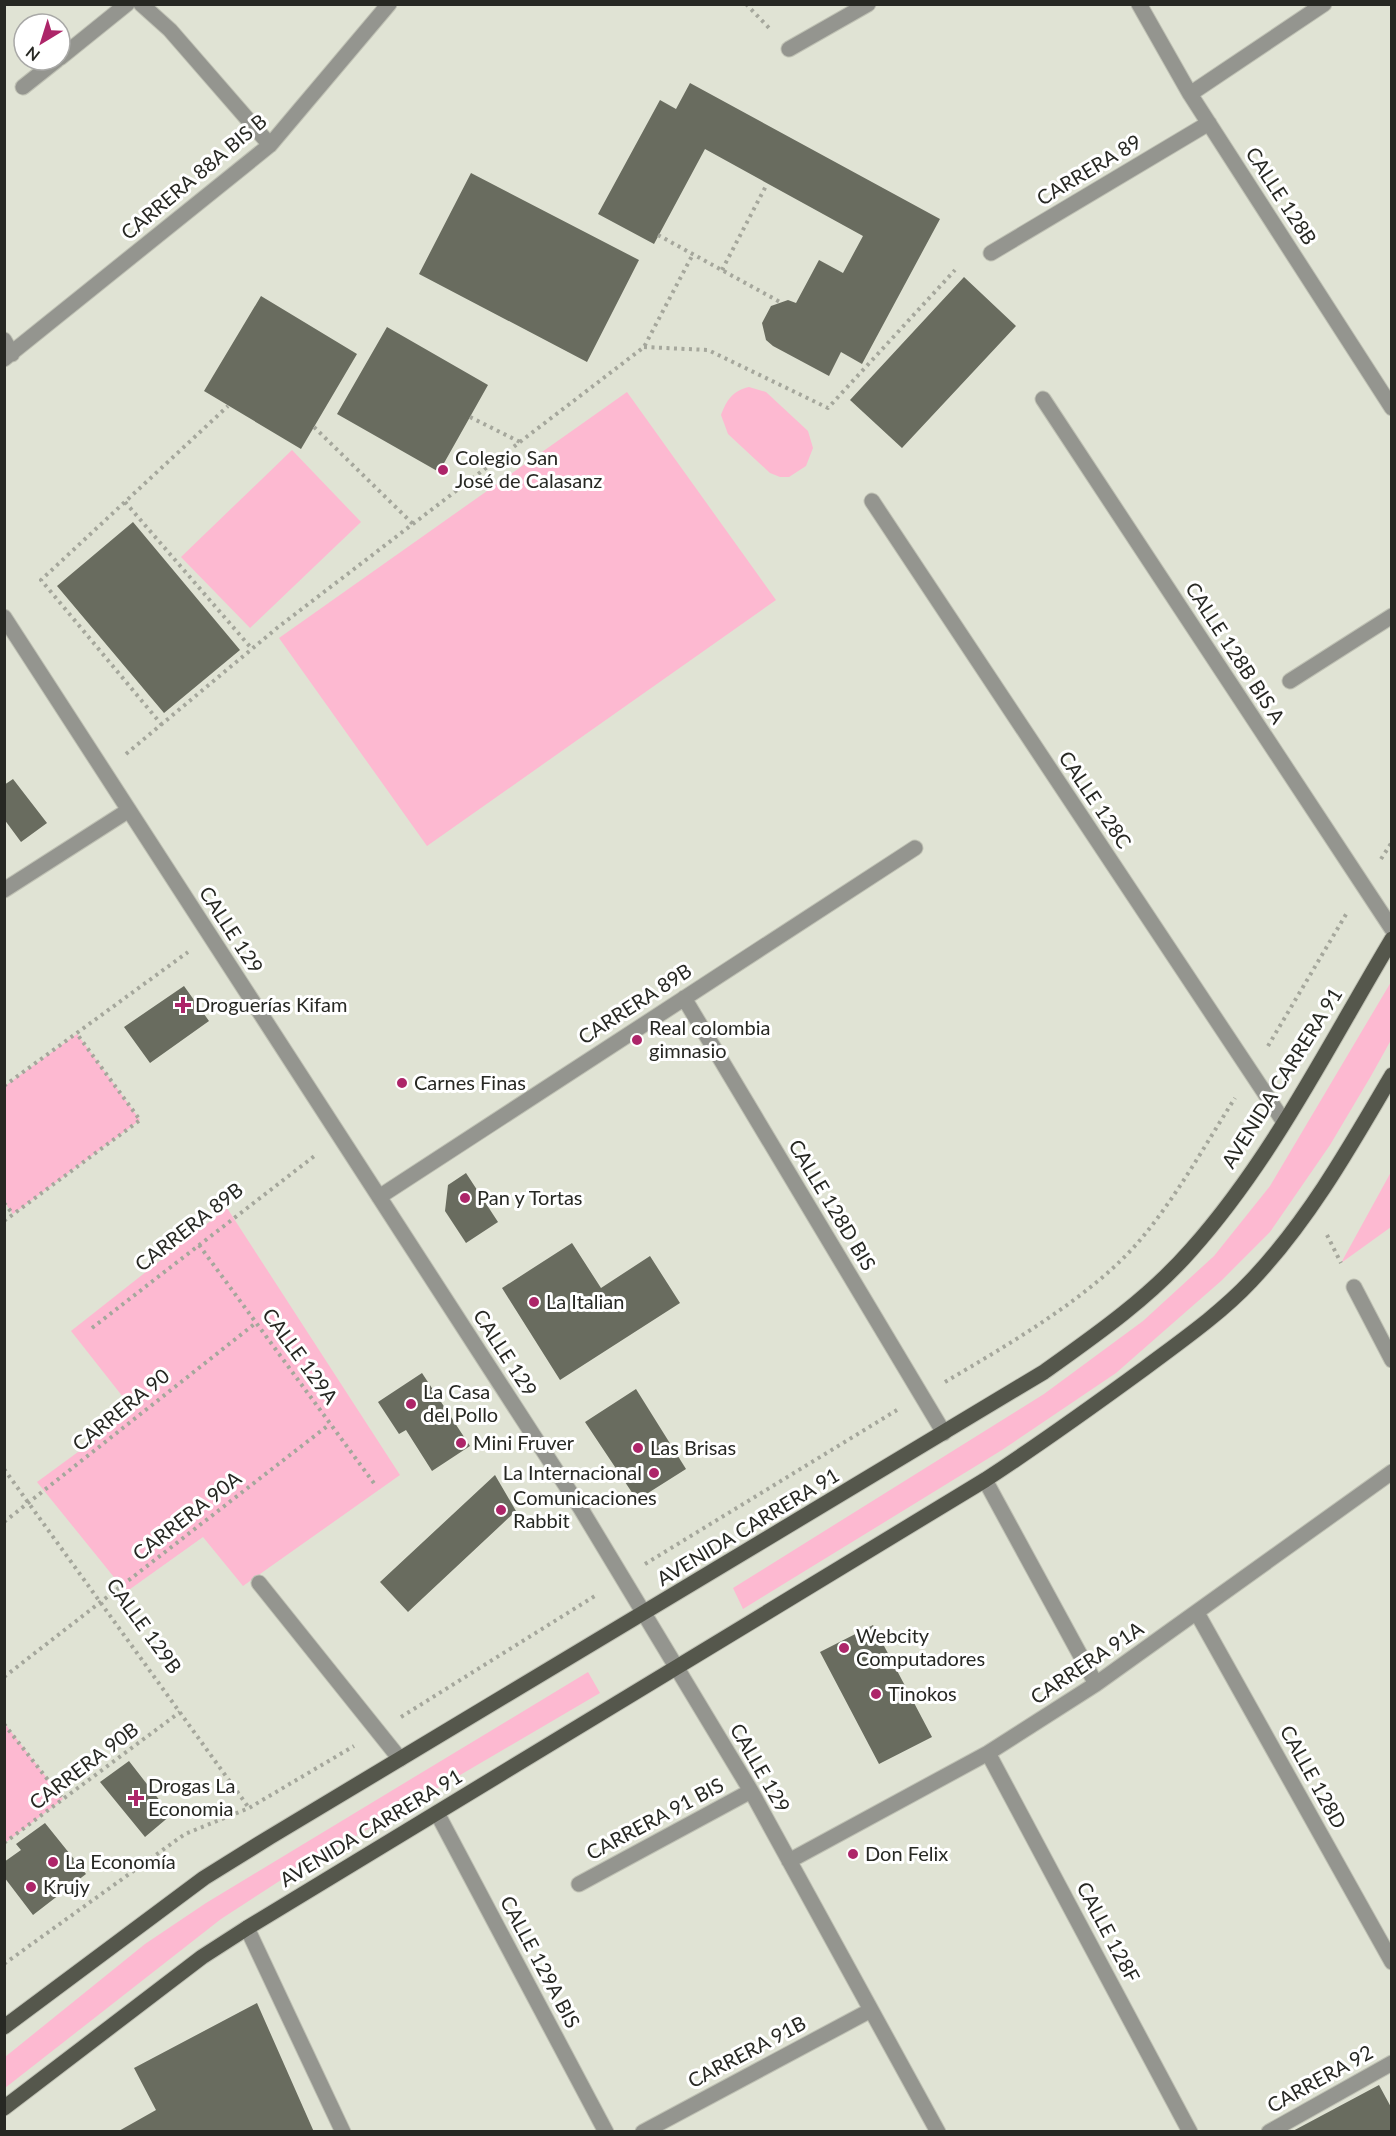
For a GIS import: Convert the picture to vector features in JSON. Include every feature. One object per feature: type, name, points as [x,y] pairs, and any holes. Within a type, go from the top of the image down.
[{"type":"main road","name":"AVENIDA CARRERA 91","points":[[4,2027],[204,1878],[1044,1372],[1139,1300],[1191,1250],[1243,1183],[1284,1122],[1392,939]]},
{"type":"main road","name":"AVENIDA CARRERA 91","points":[[4,2108],[202,1957],[986,1480],[1050,1438],[1188,1336],[1250,1283],[1306,1214],[1392,1076]]},
{"type":"street","points":[[72,48],[127,4]]},
{"type":"street","points":[[141,4],[170,30],[270,145]]},
{"type":"street","name":"CARRERA 88A BIS B","points":[[7,351],[270,145],[389,4]]},
{"type":"street","points":[[789,49],[868,4]]},
{"type":"street","name":"CALLE 128B","points":[[1138,4],[1190,94],[1392,408]]},
{"type":"street","points":[[1190,94],[1324,4]]},
{"type":"street","points":[[23,87],[42,72]]},
{"type":"street","name":"CARRERA 89","points":[[991,253],[1209,123]]},
{"type":"street","name":"CALLE 128B BIS A","points":[[1043,399],[1392,929]]},
{"type":"street","name":"CALLE 128C","points":[[872,501],[1284,1122]]},
{"type":"street","points":[[1290,681],[1392,616]]},
{"type":"street","name":"CALLE 129","points":[[4,618],[574,1499],[751,1791],[938,2132]]},
{"type":"street","points":[[4,890],[129,810]]},
{"type":"street","name":"CARRERA 89B","points":[[379,1197],[915,848]]},
{"type":"street","name":"CALLE 128D BIS","points":[[684,998],[944,1433]]},
{"type":"street","points":[[1354,1287],[1392,1360]]},
{"type":"street","name":"CARRERA 91A","points":[[789,1861],[988,1753],[1096,1684],[1392,1472]]},
{"type":"street","points":[[986,1480],[1096,1684]]},
{"type":"street","points":[[259,1583],[400,1758]]},
{"type":"street","name":"CALLE 128D","points":[[1197,1613],[1392,1962]]},
{"type":"street","name":"CALLE 128F","points":[[988,1753],[1190,2132]]},
{"type":"street","name":"CARRERA 91 BIS","points":[[579,1884],[751,1791]]},
{"type":"street","name":"CALLE 129A BIS","points":[[437,1813],[606,2132]]},
{"type":"street","points":[[247,1928],[343,2132]]},
{"type":"street","name":"CARRERA 91B","points":[[643,2132],[871,2010]]},
{"type":"street","name":"CARRERA 92","points":[[1269,2132],[1390,2067]]},
{"type":"path","points":[[722,270],[767,183]]},
{"type":"path","points":[[658,235],[780,302]]},
{"type":"path","points":[[105,772],[252,650],[644,347],[693,254]]},
{"type":"path","points":[[644,347],[708,350],[828,408],[955,270]]},
{"type":"path","points":[[162,725],[41,580],[228,406]]},
{"type":"path","points":[[470,417],[520,442]]},
{"type":"path","points":[[314,427],[413,525]]},
{"type":"path","points":[[125,502],[252,650]]},
{"type":"path","points":[[1377,865],[1392,842]]},
{"type":"path","points":[[675,1545],[1015,1340],[1094,1284],[1140,1240],[1177,1188],[1251,1072],[1349,908]]},
{"type":"path","points":[[4,1086],[210,936]]},
{"type":"path","points":[[4,1221],[140,1120],[77,1034]]},
{"type":"path","name":"CARRERA 89B","points":[[92,1328],[340,1137]]},
{"type":"path","points":[[4,1203],[13,1215]]},
{"type":"path","name":"CALLE 129A","points":[[199,1245],[376,1486]]},
{"type":"path","name":"CARRERA 90","points":[[4,1522],[257,1322]]},
{"type":"path","name":"CARRERA 90A","points":[[4,1677],[330,1424]]},
{"type":"path","name":"CALLE 129B","points":[[4,1469],[249,1808]]},
{"type":"path","points":[[4,1964],[185,1834],[249,1808],[379,1731],[575,1609]]},
{"type":"path","name":"CARRERA 90B","points":[[4,1843],[180,1712]]},
{"type":"path","points":[[4,1724],[63,1799]]},
{"type":"shaded area","points":[[749,387],[766,392],[808,431],[813,448],[806,466],[789,477],[780,477],[770,473],[728,434],[721,415],[723,410],[734,394]]},
{"type":"shaded area","points":[[627,392],[776,600],[427,846],[279,638]]},
{"type":"shaded area","points":[[292,450],[361,522],[250,628],[181,557]]},
{"type":"shaded area","points":[[1391,982],[1391,1040],[1371,1076],[1330,1145],[1270,1232],[1221,1281],[1116,1373],[1002,1450],[743,1609],[733,1588],[1044,1394],[1143,1321],[1214,1256],[1270,1186]]},
{"type":"shaded area","points":[[77,1034],[140,1120],[13,1214],[5,1203],[5,1086]]},
{"type":"shaded area","points":[[1391,1172],[1391,1227],[1341,1263]]},
{"type":"shaded area","points":[[227,1208],[400,1475],[243,1586],[203,1537],[126,1592],[37,1482],[134,1411],[71,1331]]},
{"type":"shaded area","points":[[588,1672],[600,1693],[281,1880],[221,1919],[5,2088],[5,2057],[145,1944],[206,1903]]},
{"type":"shaded area","points":[[5,1724],[63,1799],[4,1843]]},
{"type":"building","points":[[690,83],[940,219],[862,364],[841,352],[829,376],[773,346],[766,340],[762,323],[771,306],[788,300],[796,303],[819,260],[843,273],[863,236],[705,149],[654,244],[598,214],[660,100],[676,109]]},
{"type":"building","points":[[471,173],[639,260],[587,362],[419,274]]},
{"type":"building","points":[[964,277],[1016,326],[902,448],[850,400]]},
{"type":"building","points":[[261,296],[357,354],[301,449],[204,391]]},
{"type":"building","points":[[387,327],[488,385],[439,472],[337,414]]},
{"type":"building","points":[[133,522],[240,650],[164,713],[57,586]]},
{"type":"building","points":[[13,779],[47,823],[21,842],[4,819],[4,785]]},
{"type":"building","points":[[184,986],[209,1021],[150,1063],[124,1027]]},
{"type":"building","name":"Pan y Tortas","points":[[466,1173],[498,1222],[466,1243],[445,1211],[448,1185]]},
{"type":"building","points":[[572,1243],[601,1288],[650,1256],[680,1303],[560,1380],[502,1288]]},
{"type":"building","points":[[422,1373],[470,1446],[432,1471],[406,1430],[399,1434],[378,1402]]},
{"type":"building","points":[[636,1389],[686,1469],[637,1500],[585,1422]]},
{"type":"building","points":[[495,1475],[516,1511],[408,1612],[380,1582]]},
{"type":"building","name":"Tinokos","points":[[873,1625],[932,1737],[879,1764],[820,1652]]},
{"type":"building","name":"Drogas La Economia","points":[[129,1761],[171,1815],[145,1837],[100,1782]]},
{"type":"building","points":[[45,1823],[86,1874],[33,1915],[4,1877],[4,1862],[21,1850],[16,1844]]},
{"type":"building","points":[[257,2003],[314,2132],[117,2132],[156,2110],[134,2068]]},
{"type":"building","points":[[1379,2085],[1392,2109],[1392,2132],[1291,2132]]},
{"type":"place","name":"Colegio San José de Calasanz","points":[[443,470]]},
{"type":"place","name":"Droguerías Kifam","points":[[183,1005]]},
{"type":"place","name":"Real colombia gimnasio","points":[[637,1040]]},
{"type":"place","name":"Carnes Finas","points":[[402,1083]]},
{"type":"place","name":"Pan y Tortas","points":[[465,1198]]},
{"type":"place","name":"La Italian","points":[[534,1302]]},
{"type":"place","name":"La Casa del Pollo","points":[[411,1404]]},
{"type":"place","name":"Mini Fruver","points":[[461,1443]]},
{"type":"place","name":"Las Brisas","points":[[638,1448]]},
{"type":"place","name":"La Internacional","points":[[654,1473]]},
{"type":"place","name":"Comunicaciones Rabbit","points":[[501,1510]]},
{"type":"place","name":"Webcity Computadores","points":[[844,1648]]},
{"type":"place","name":"Tinokos","points":[[876,1694]]},
{"type":"place","name":"Drogas La Economia","points":[[136,1798]]},
{"type":"place","name":"Don Felix","points":[[853,1854]]},
{"type":"place","name":"La Economía","points":[[53,1862]]},
{"type":"place","name":"Krujy","points":[[31,1887]]}]
